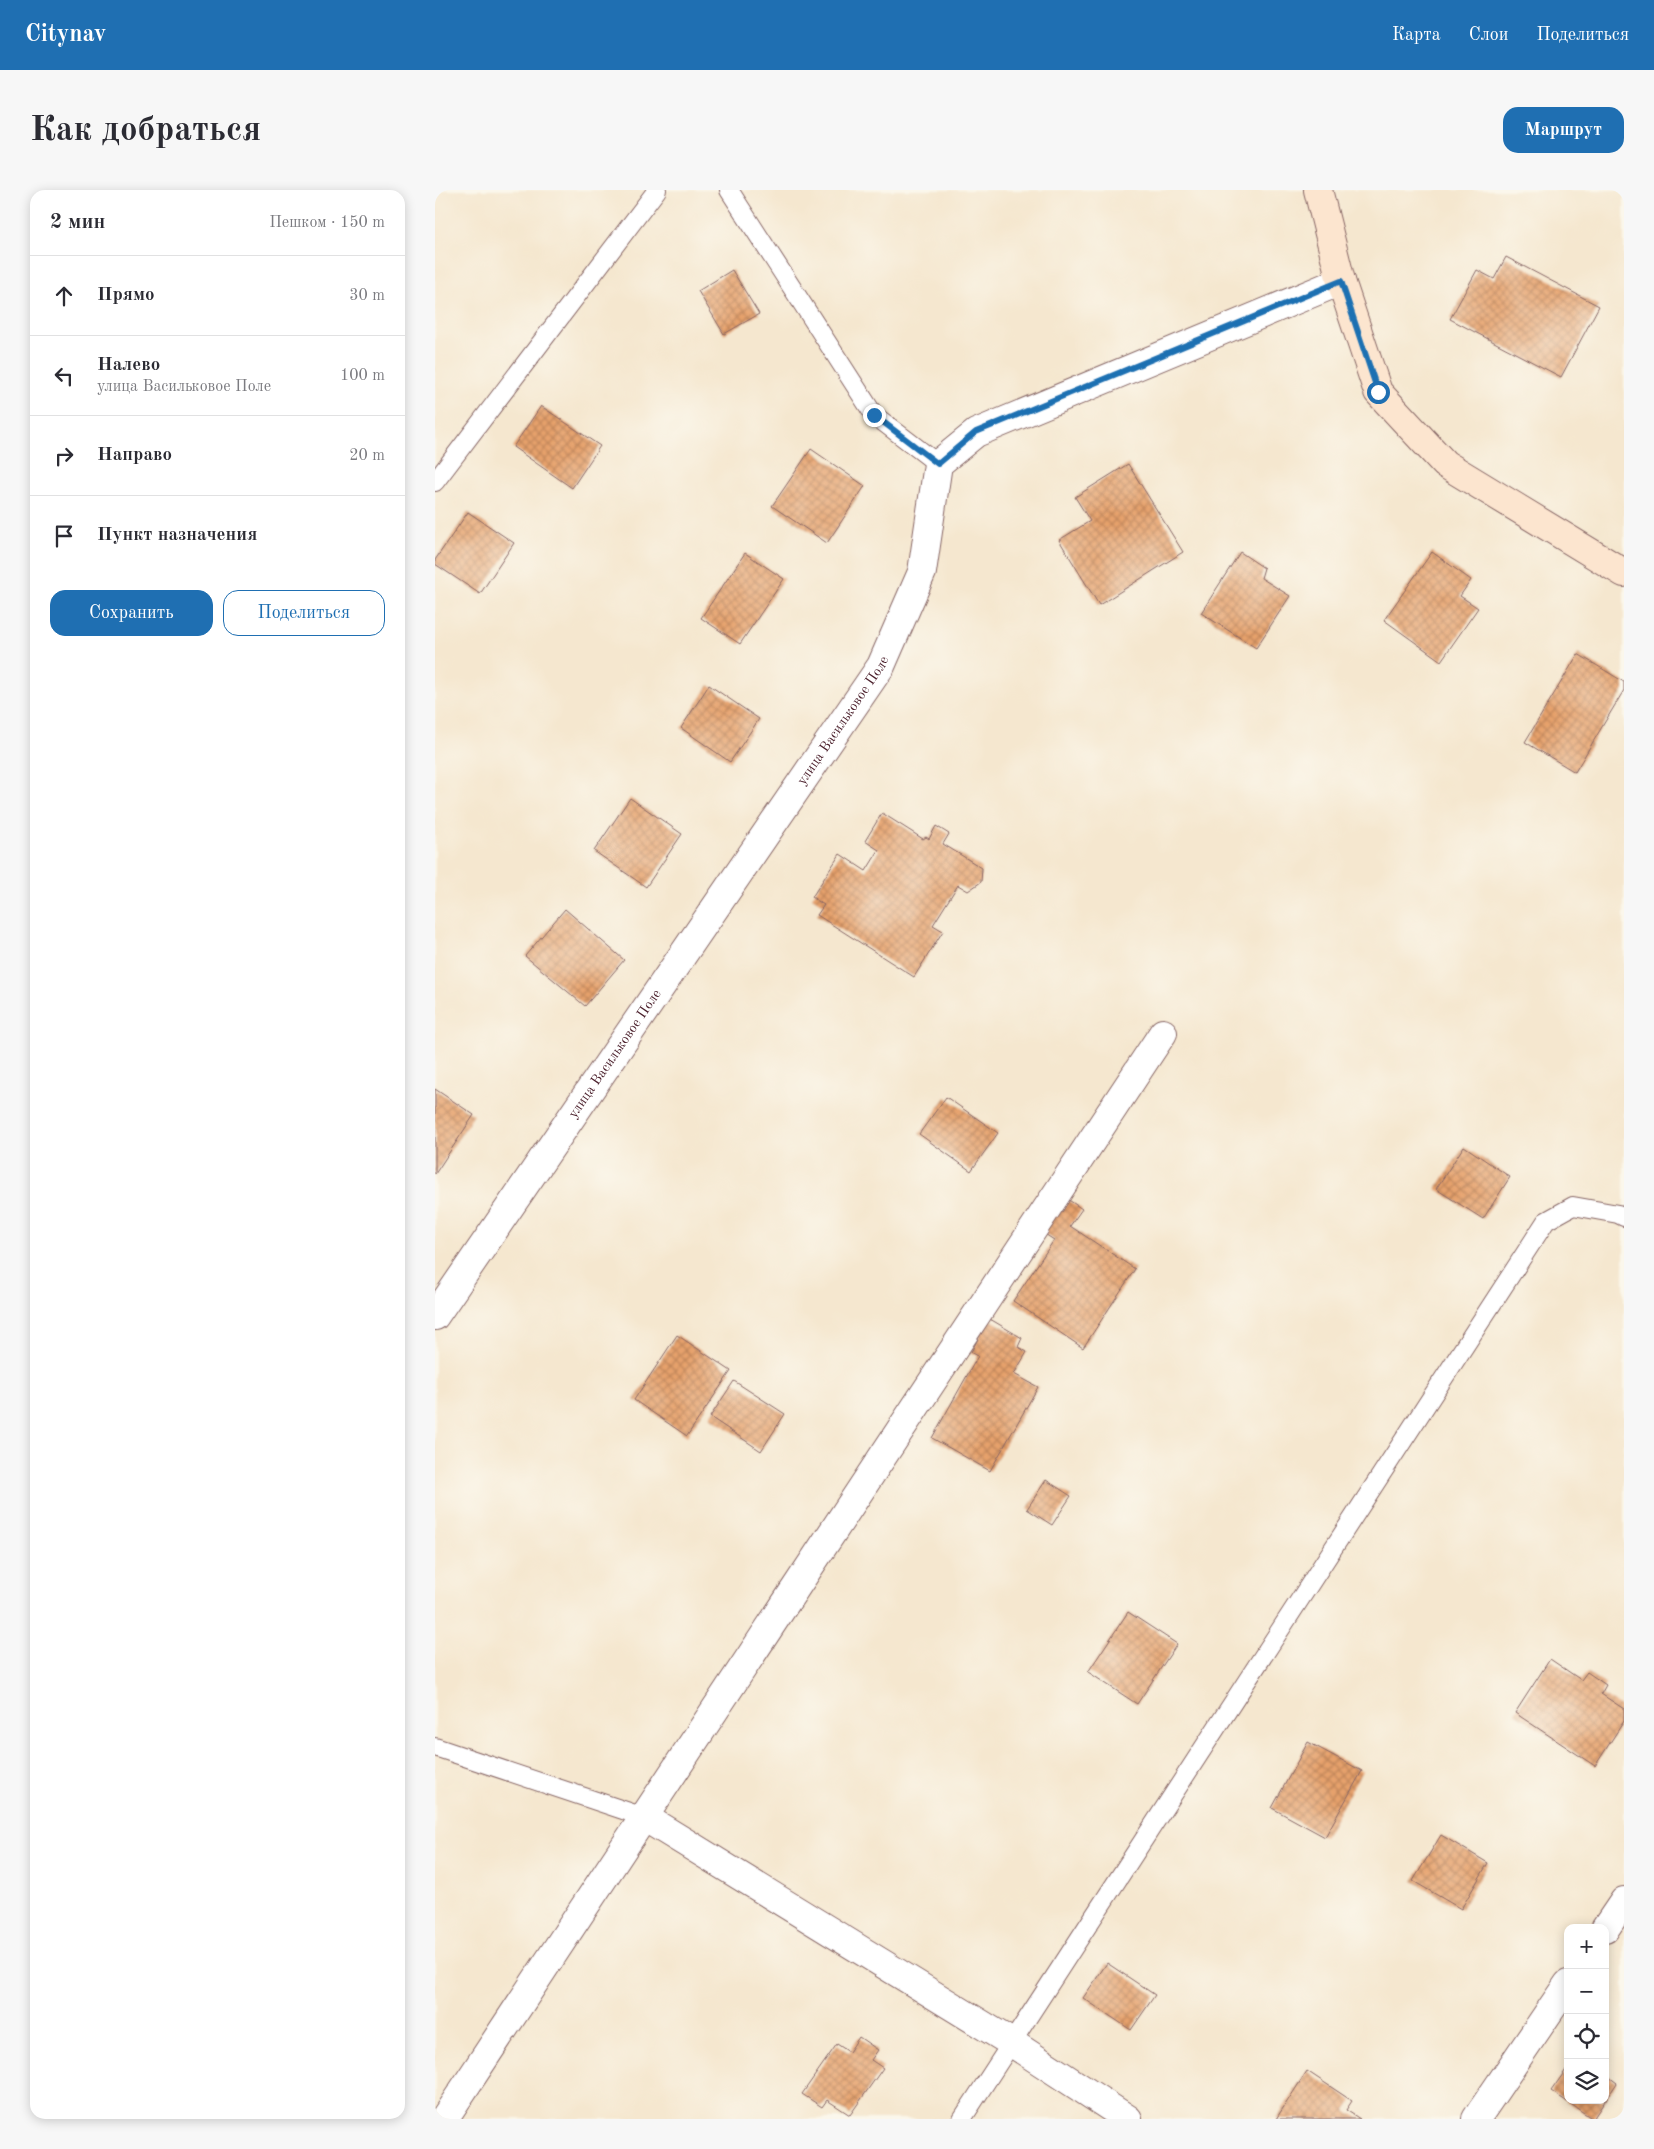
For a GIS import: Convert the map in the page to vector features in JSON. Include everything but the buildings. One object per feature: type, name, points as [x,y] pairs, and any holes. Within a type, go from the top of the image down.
[{"type":"main road","points":[[1318,190],[1341,281],[1378,392],[1445,464],[1624,573]]},
{"type":"street","points":[[938,464],[976,432],[1341,281]]},
{"type":"street","name":"улица Васильковое Поле","points":[[435,1316],[881,666],[922,572],[938,464]]},
{"type":"street","points":[[444,2119],[1163,1033]]},
{"type":"street","points":[[644,1817],[1012,2043],[1128,2119]]},
{"type":"street","points":[[1608,1924],[1624,1901]]},
{"type":"street","points":[[1476,2119],[1564,1990]]},
{"type":"lane","points":[[435,482],[657,190]]},
{"type":"lane","points":[[729,190],[874,415],[938,464]]},
{"type":"lane","points":[[962,2119],[1546,1221],[1573,1206],[1618,1214],[1624,1217]]},
{"type":"lane","points":[[435,1747],[644,1817]]},
{"type":"route","points":[[874,415],[938,464],[976,432],[1341,281],[1378,392]]}]
